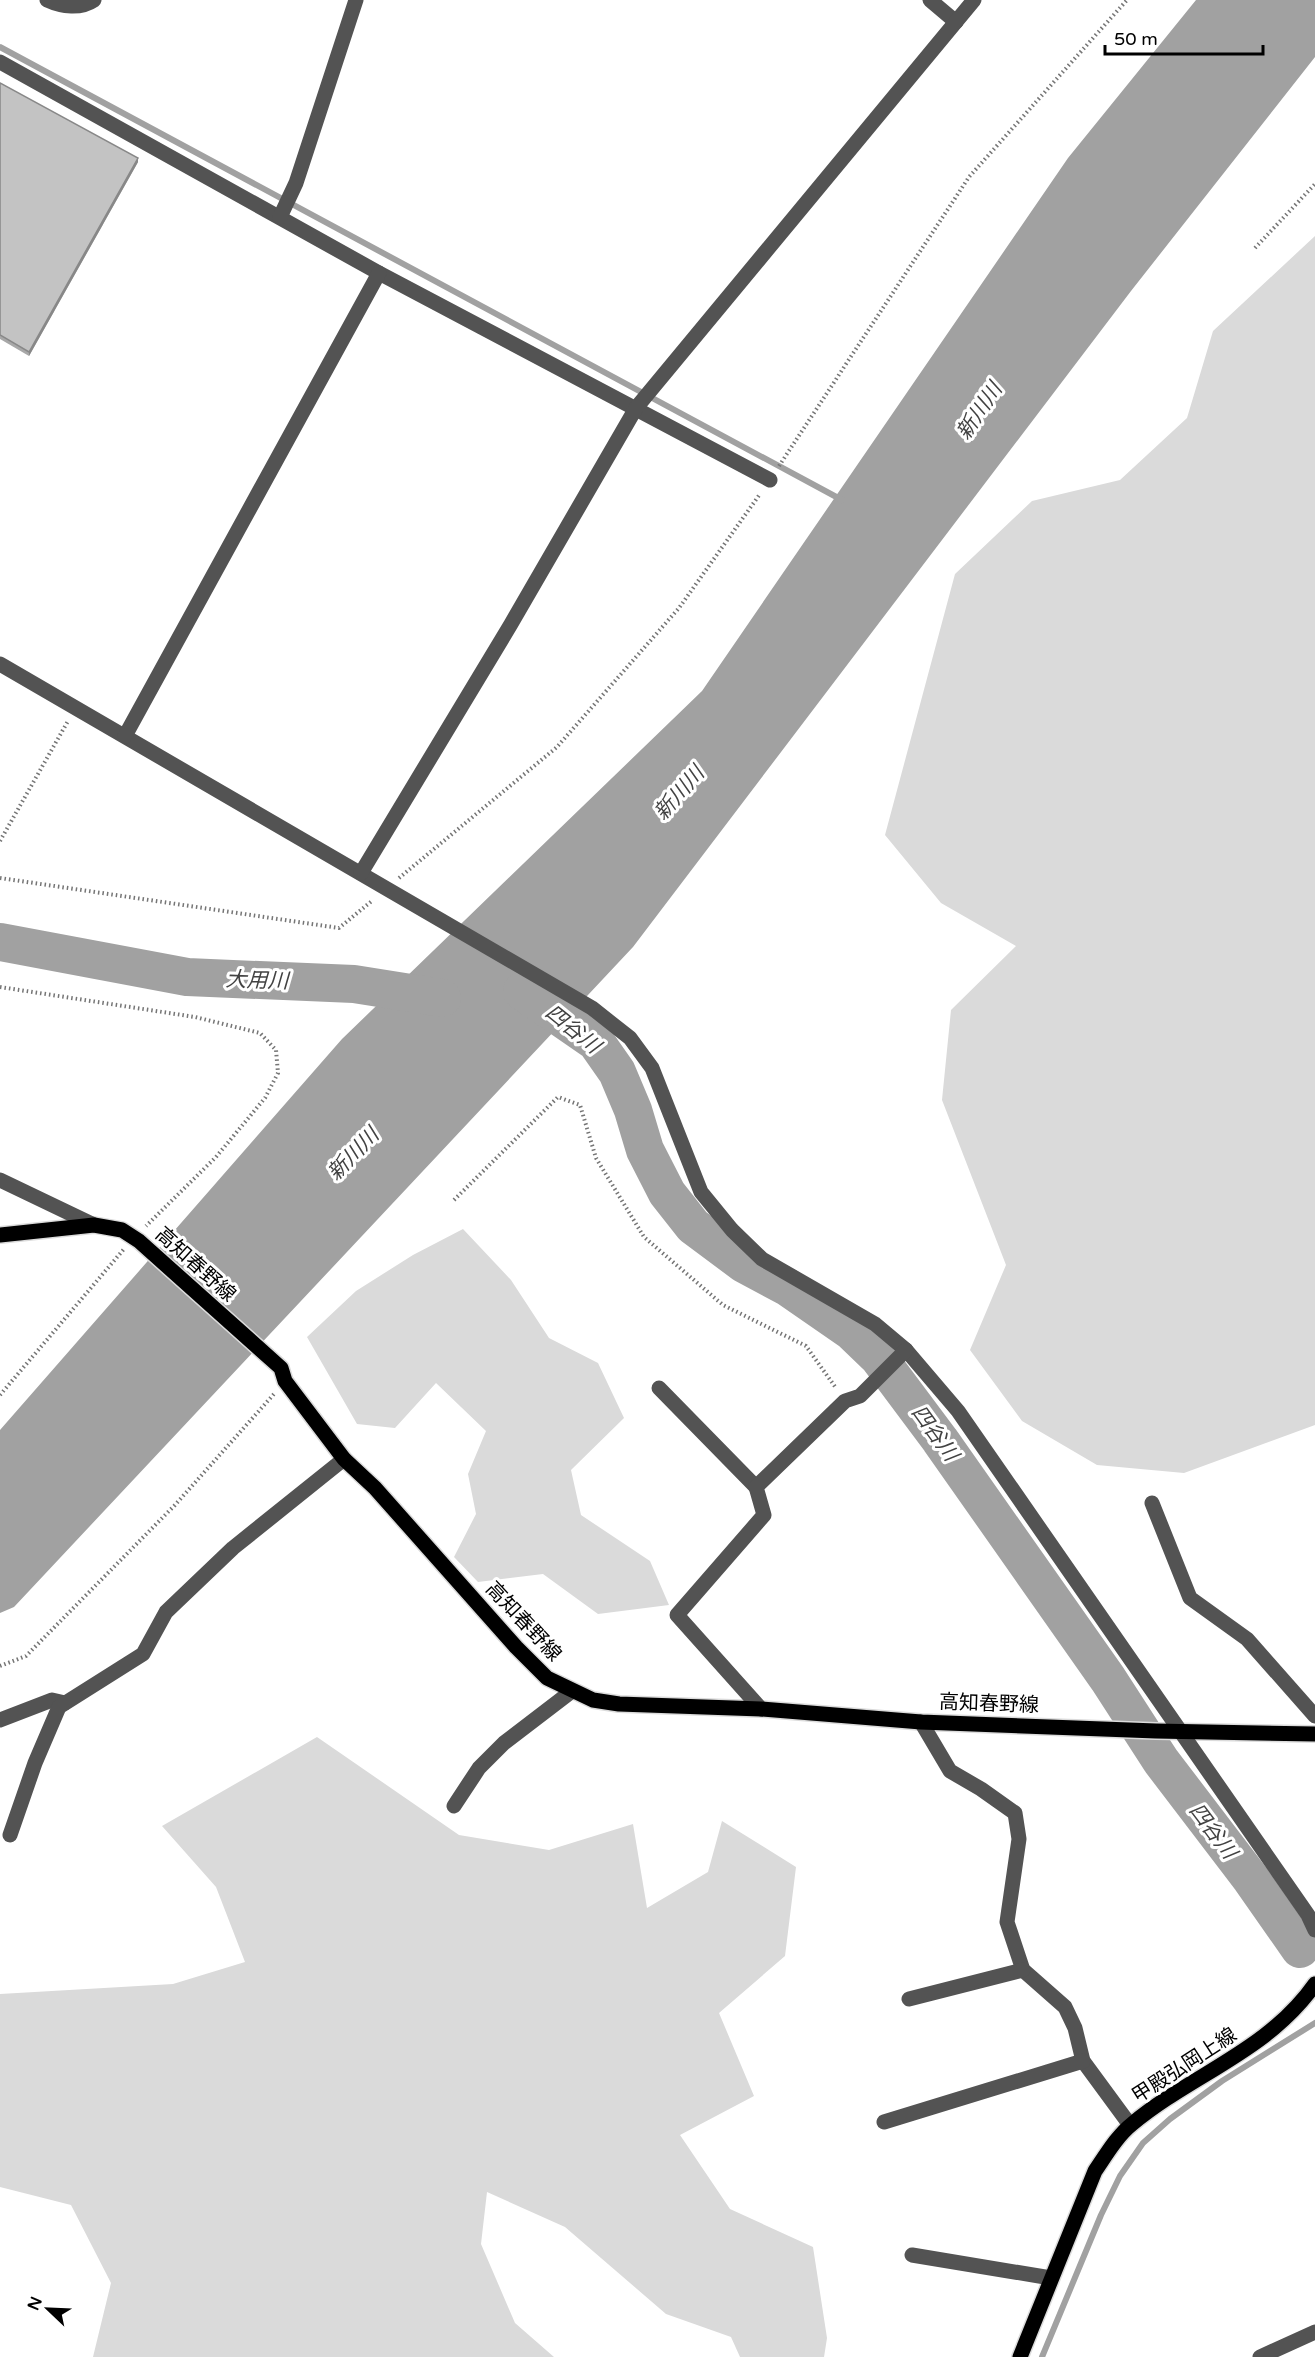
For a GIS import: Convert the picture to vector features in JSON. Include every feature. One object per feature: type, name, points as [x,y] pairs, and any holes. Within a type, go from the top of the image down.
[{"type":"main road","name":"高知春野線","points":[[0,1235],[94,1225],[122,1230],[136,1240],[283,1375],[344,1459],[375,1488],[516,1647],[547,1678],[593,1700],[619,1704],[760,1709],[921,1722],[1156,1731],[1315,1734]]},
{"type":"main road","name":"甲殿弘岡上線","points":[[1020,2357],[1095,2171],[1130,2126],[1161,2102],[1210,2074],[1264,2038],[1306,1997],[1315,1984]]},
{"type":"street","points":[[47,0],[56,4],[81,6],[94,0]]},
{"type":"street","points":[[280,217],[296,183],[356,0]]},
{"type":"street","points":[[930,0],[956,22]]},
{"type":"street","points":[[361,873],[511,624],[636,408],[974,0]]},
{"type":"street","points":[[0,62],[379,273],[770,480]]},
{"type":"street","points":[[125,736],[379,273]]},
{"type":"street","points":[[0,664],[592,1008],[630,1038],[652,1068],[701,1192],[732,1230],[762,1259],[875,1324],[906,1350],[958,1411],[1308,1915],[1315,1930]]},
{"type":"street","points":[[0,1180],[94,1225]]},
{"type":"street","points":[[756,1487],[906,1350]]},
{"type":"street","points":[[659,1388],[756,1487],[764,1515],[677,1615],[760,1709]]},
{"type":"street","points":[[10,1835],[35,1763],[59,1707],[142,1654],[166,1612],[233,1548],[344,1459]]},
{"type":"street","points":[[1152,1503],[1190,1598],[1247,1639],[1315,1716]]},
{"type":"street","points":[[454,1806],[479,1768],[504,1743],[572,1690]]},
{"type":"street","points":[[0,1720],[51,1700],[65,1703]]},
{"type":"street","points":[[921,1722],[950,1772],[981,1789],[1015,1813],[1019,1839],[1007,1922],[1023,1970],[1065,2007],[1075,2028],[1083,2061],[1130,2126]]},
{"type":"street","points":[[909,1999],[1023,1970]]},
{"type":"street","points":[[884,2122],[1083,2061]]},
{"type":"street","points":[[912,2255],[1052,2278]]},
{"type":"street","points":[[1260,2357],[1315,2332]]},
{"type":"path","points":[[784,459],[969,177],[1127,0]]},
{"type":"path","points":[[1255,248],[1315,184]]},
{"type":"path","points":[[0,878],[339,928],[557,747],[679,608],[770,480]]},
{"type":"path","points":[[0,841],[76,707]]},
{"type":"path","points":[[0,987],[195,1017],[260,1033],[276,1050],[278,1073],[265,1098],[216,1157],[136,1240],[0,1395]]},
{"type":"path","points":[[454,1200],[558,1097],[580,1105],[596,1158],[644,1237],[723,1305],[806,1346],[853,1398]]},
{"type":"path","points":[[0,1666],[26,1656],[175,1505],[283,1375]]},
{"type":"shaded area","points":[[1315,236],[1315,1425],[1184,1473],[1097,1465],[1022,1421],[970,1350],[1006,1265],[942,1100],[951,1010],[1016,946],[941,903],[885,835],[955,574],[1032,501],[1120,480],[1187,418],[1213,331]]},
{"type":"shaded area","points":[[463,1229],[511,1280],[549,1338],[598,1363],[624,1418],[571,1470],[581,1515],[650,1561],[669,1605],[598,1614],[543,1574],[478,1582],[454,1557],[476,1514],[468,1474],[486,1431],[436,1383],[395,1428],[357,1424],[307,1337],[356,1291],[413,1255]]},
{"type":"shaded area","points":[[317,1737],[459,1835],[549,1850],[633,1824],[647,1908],[708,1872],[722,1821],[796,1867],[785,1956],[719,2013],[754,2096],[680,2135],[730,2209],[813,2247],[827,2338],[824,2357],[740,2357],[731,2337],[666,2314],[565,2227],[487,2192],[481,2244],[515,2323],[554,2357],[93,2357],[111,2283],[71,2205],[0,2187],[0,1994],[173,1984],[245,1962],[216,1887],[162,1826]]},
{"type":"water","name":"新川川","points":[[1196,0],[1315,0],[1315,57],[1131,291],[633,947],[14,1607],[0,1613],[0,1430],[342,1039],[702,691],[1068,158]]},
{"type":"building","points":[[0,83],[138,158],[29,352],[0,335]]},
{"type":"waterway","points":[[0,47],[842,500]]},
{"type":"waterway","name":"大用川","points":[[0,942],[187,977],[354,984],[442,998]]},
{"type":"waterway","name":"四谷川","points":[[522,991],[596,1042],[617,1072],[633,1110],[645,1150],[667,1193],[693,1226],[744,1264],[787,1287],[852,1332],[878,1357],[940,1440],[1108,1679],[1161,1761],[1251,1879],[1300,1949]]},
{"type":"waterway","points":[[1042,2357],[1101,2215],[1120,2176],[1143,2143],[1170,2119],[1222,2081],[1315,2023]]}]
